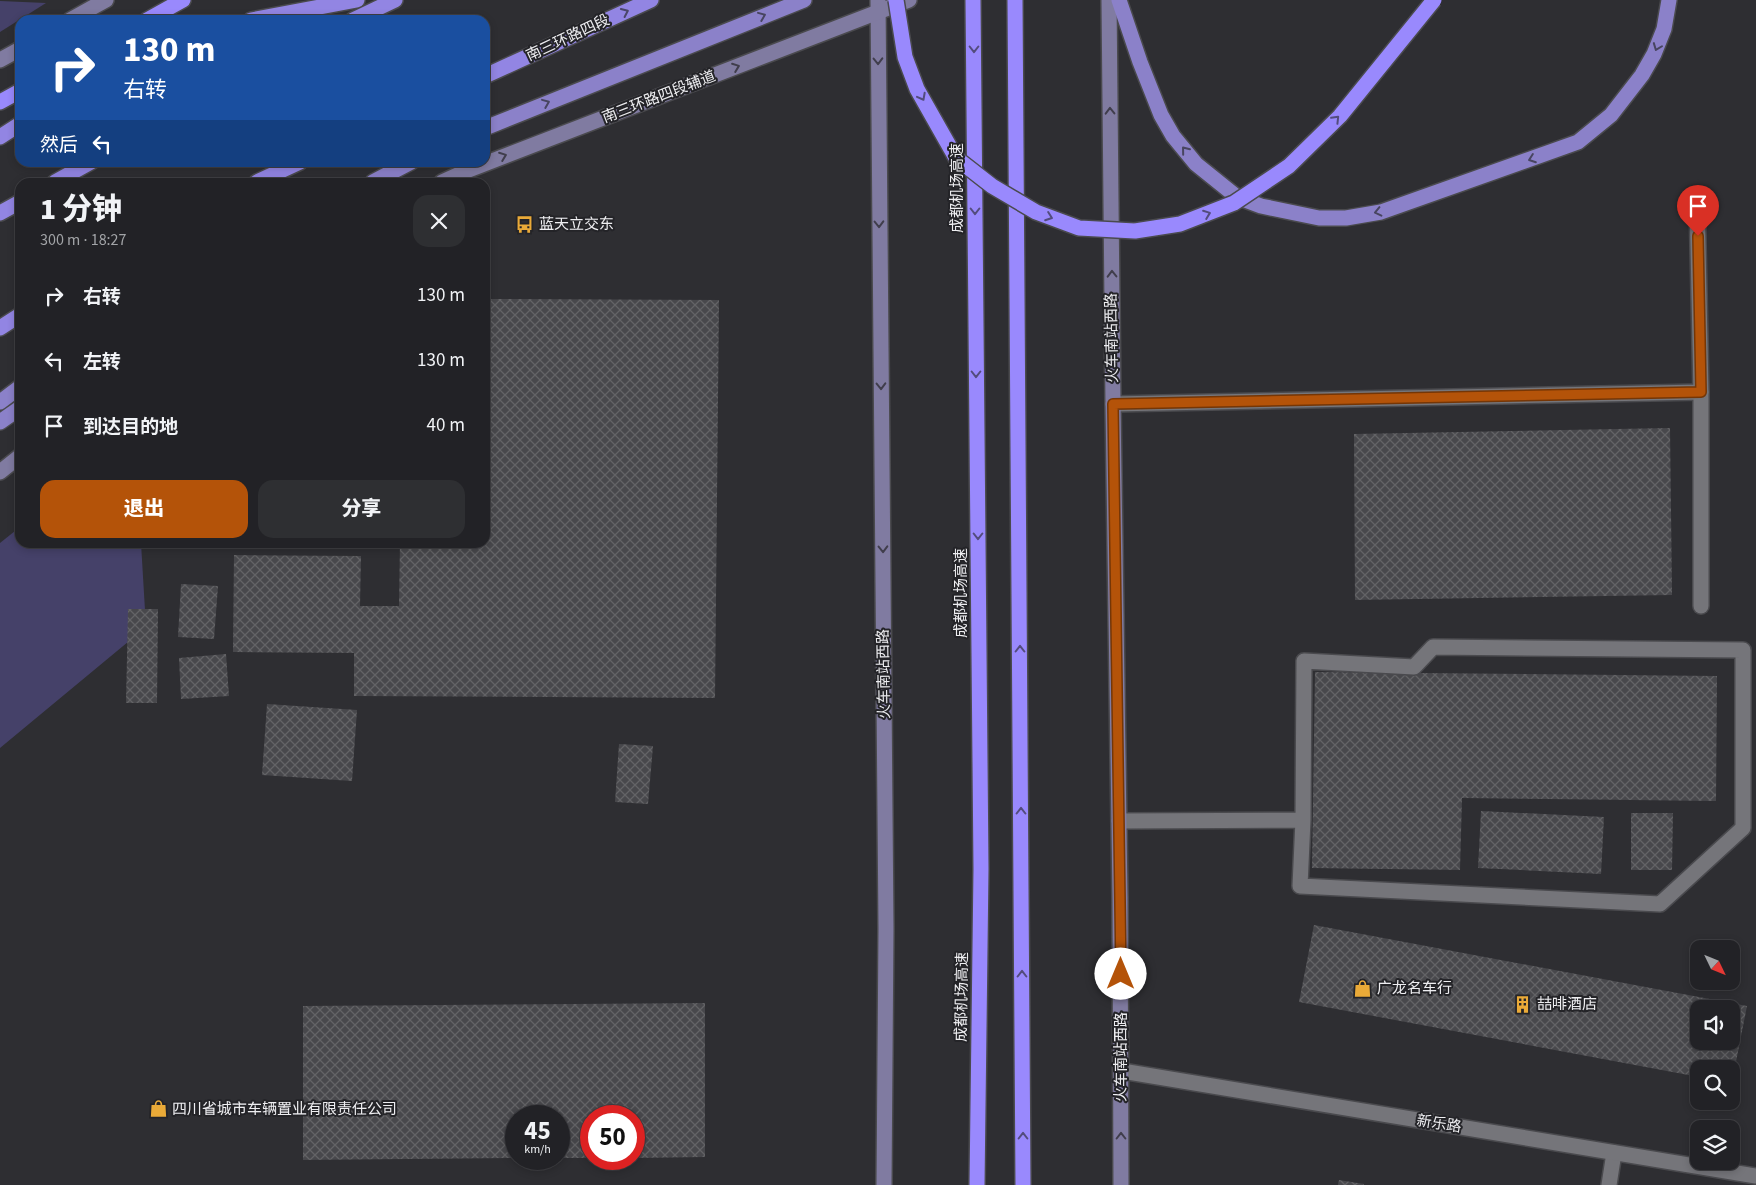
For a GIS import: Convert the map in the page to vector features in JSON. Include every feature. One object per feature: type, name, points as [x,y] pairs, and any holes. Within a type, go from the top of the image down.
[{"type":"highway","points":[[157,15],[183,0]]},
{"type":"highway","points":[[277,15],[357,0]]},
{"type":"highway","points":[[363,15],[394,0]]},
{"type":"highway","name":"南三环路四段","points":[[490,74],[652,0]]},
{"type":"highway","points":[[896,0],[905,57],[914,81],[956,158],[992,186],[1036,212],[1079,228],[1135,231],[1180,224],[1234,203],[1289,166],[1340,116],[1434,0]]},
{"type":"highway","name":"成都机场高速","points":[[973,0],[981,859],[977,1185]]},
{"type":"highway","points":[[1015,0],[1023,1185]]},
{"type":"highway","points":[[0,102],[15,94]]},
{"type":"highway","points":[[0,137],[15,127]]},
{"type":"highway","points":[[62,178],[82,167]]},
{"type":"highway","points":[[266,178],[289,167]]},
{"type":"highway","points":[[0,213],[15,205]]},
{"type":"highway","points":[[0,328],[15,318]]},
{"type":"main road","points":[[79,15],[106,0]]},
{"type":"main road","points":[[490,126],[804,0]]},
{"type":"main road","name":"南三环路四段辅道","points":[[490,160],[877,6],[910,0]]},
{"type":"main road","name":"火车南站西路","points":[[1109,0],[1122,1071],[1121,1185]]},
{"type":"main road","points":[[1119,0],[1150,90],[1161,115],[1174,136],[1196,164],[1237,197],[1261,206],[1319,218],[1346,218],[1381,212],[1578,142],[1611,115],[1642,75],[1654,54],[1669,0]]},
{"type":"main road","name":"火车南站西路","points":[[877,6],[886,929],[884,1185]]},
{"type":"main road","points":[[0,60],[15,52]]},
{"type":"main road","points":[[380,178],[402,167]]},
{"type":"main road","name":"南三环路四段辅道","points":[[450,178],[474,167]]},
{"type":"main road","points":[[0,402],[15,391]]},
{"type":"main road","points":[[0,422],[15,412]]},
{"type":"main road","points":[[0,472],[15,460]]},
{"type":"street","points":[[1697,197],[1701,392],[1701,606]]},
{"type":"street","points":[[1113,404],[1701,392]]},
{"type":"street","points":[[1433,647],[1743,650],[1743,828],[1660,904],[1300,886],[1303,820],[1304,661],[1414,667],[1433,647]]},
{"type":"street","points":[[1119,821],[1303,820]]},
{"type":"street","name":"新乐路","points":[[1122,1071],[1756,1176]]},
{"type":"street","points":[[1609,1185],[1614,1153]]},
{"type":"shaded area","points":[[0,1],[46,3],[27,15],[15,15],[15,23],[0,32]]},
{"type":"shaded area","points":[[15,531],[15,548],[141,548],[146,627],[0,748],[0,543]]},
{"type":"building","points":[[490,299],[719,300],[715,698],[354,696],[354,653],[233,652],[234,555],[361,556],[360,606],[399,606],[400,548],[490,548]]},
{"type":"building","points":[[1670,428],[1672,595],[1355,600],[1354,434]]},
{"type":"building","points":[[181,584],[218,586],[214,639],[178,637]]},
{"type":"building","points":[[128,609],[158,609],[157,703],[126,703]]},
{"type":"building","points":[[226,654],[229,696],[181,699],[179,658]]},
{"type":"building","points":[[1315,672],[1717,676],[1716,801],[1462,798],[1460,870],[1312,868]]},
{"type":"building","points":[[267,704],[357,710],[352,781],[262,775]]},
{"type":"building","points":[[619,744],[653,746],[648,804],[615,802]]},
{"type":"building","points":[[1481,811],[1604,817],[1601,874],[1478,868]]},
{"type":"building","points":[[1631,813],[1673,813],[1672,870],[1631,870]]},
{"type":"building","name":"喆啡酒店","points":[[1314,925],[1715,1000],[1690,1000],[1690,1050],[1738,1050],[1736,1060],[1690,1060],[1690,1075],[1299,1002]]},
{"type":"building","points":[[705,1003],[705,1157],[645,1158],[645,1105],[580,1105],[580,1158],[570,1158],[570,1105],[505,1105],[505,1158],[303,1160],[303,1006]]},
{"type":"building","name":"喆啡酒店","points":[[1740,1005],[1747,1006],[1740,1041]]},
{"type":"building","points":[[1339,1180],[1364,1184],[1364,1185],[1338,1185]]},
{"type":"place","name":"蓝天立交东","points":[[525,224]]},
{"type":"place","name":"广龙名车行","points":[[1363,988]]},
{"type":"place","name":"喆啡酒店","points":[[1523,1004]]},
{"type":"place","name":"四川省城市车辆置业有限责任公司","points":[[158,1109]]},
{"type":"route","points":[[1121,974],[1113,404],[1701,392],[1698,236]]}]
